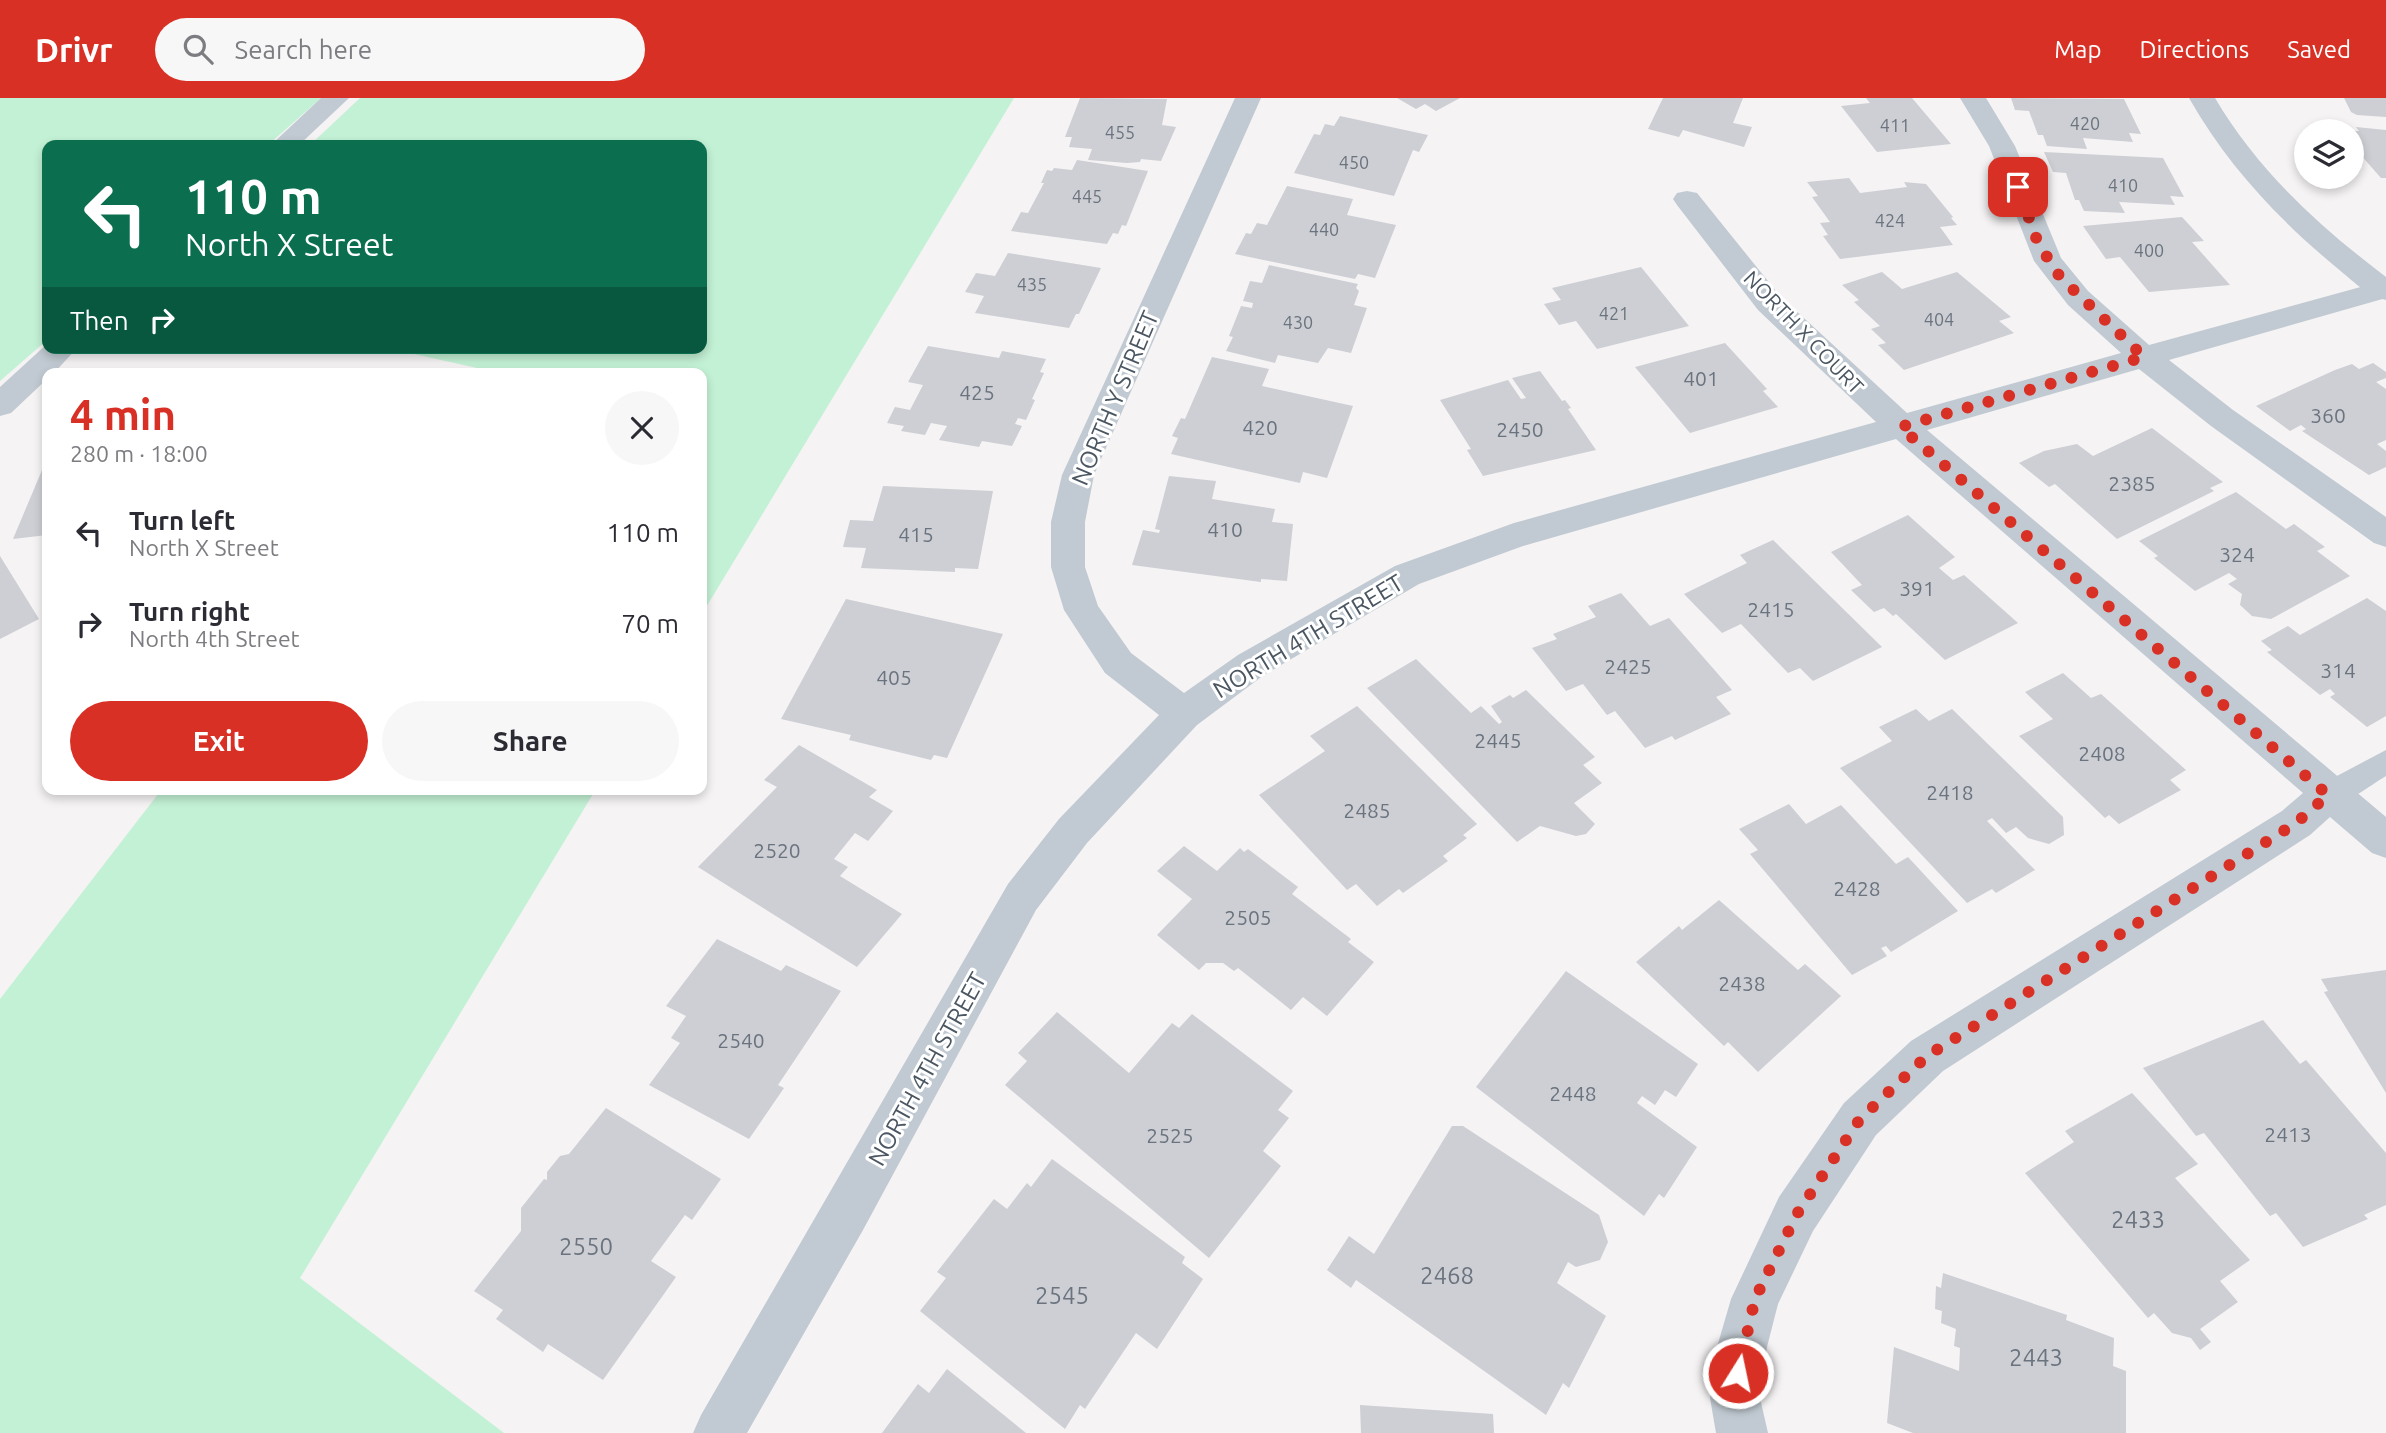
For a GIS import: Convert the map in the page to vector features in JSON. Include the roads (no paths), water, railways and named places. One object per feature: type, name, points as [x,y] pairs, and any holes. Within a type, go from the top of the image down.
[{"type":"street","points":[[290,140],[336,98]]},
{"type":"street","name":"NORTH Y STREET","points":[[1184,714],[1118,663],[1082,610],[1068,567],[1068,522],[1079,475],[1248,98]]},
{"type":"street","points":[[1973,98],[2002,146],[2032,227],[2048,261],[2078,298],[2144,357],[2222,418],[2386,534]]},
{"type":"street","points":[[2202,98],[2235,149],[2264,183],[2311,229],[2384,290]]},
{"type":"street","name":"NORTH X COURT","points":[[1687,199],[1769,303],[1900,427],[2328,795],[2386,841]]},
{"type":"street","name":"NORTH 4TH STREET","points":[[719,1433],[860,1189],[1022,897],[1073,831],[1184,714],[1262,659],[1407,575],[1514,536],[2384,290]]},
{"type":"street","points":[[0,405],[55,354]]},
{"type":"street","points":[[1742,1433],[1735,1398],[1742,1347],[1755,1299],[1797,1214],[1860,1119],[1927,1056],[2296,823],[2328,795]]},
{"type":"lane","points":[[2328,795],[2386,762]]}]
